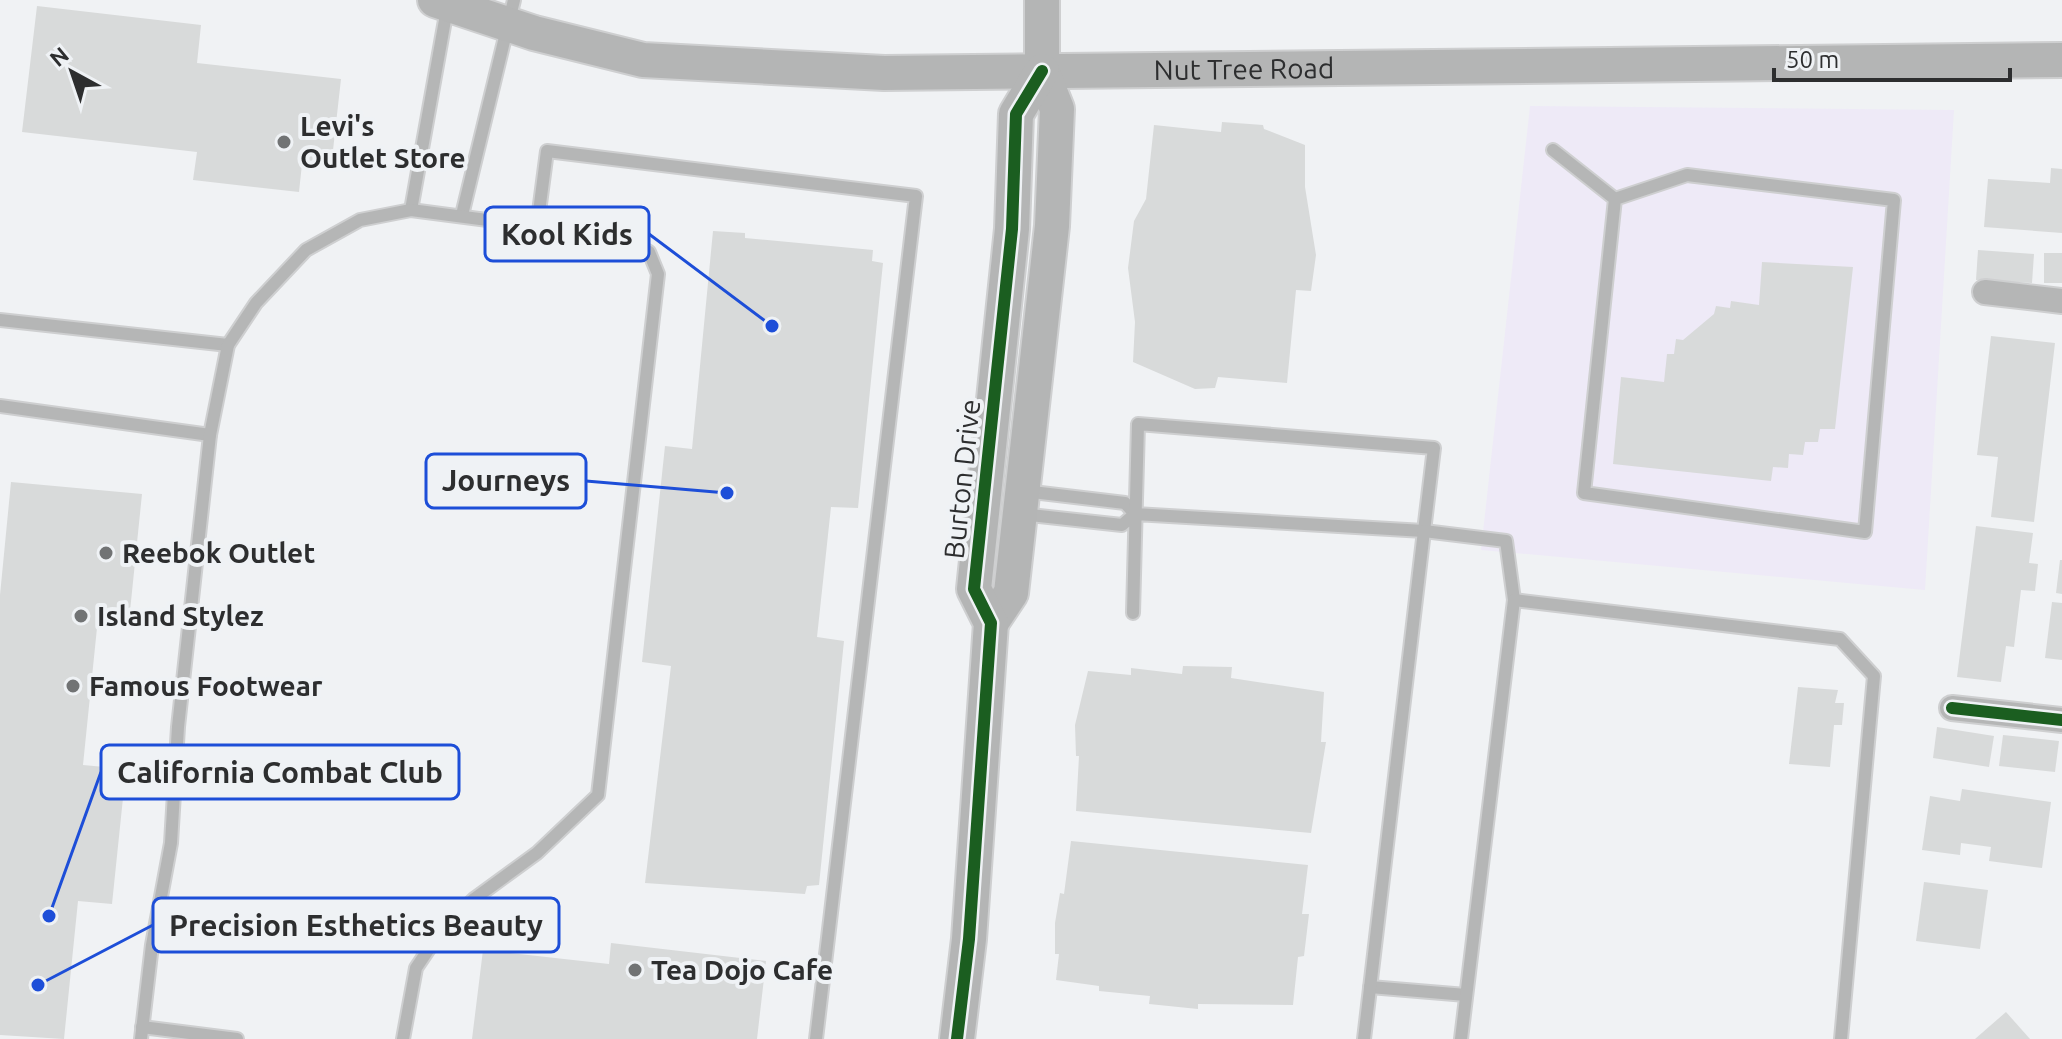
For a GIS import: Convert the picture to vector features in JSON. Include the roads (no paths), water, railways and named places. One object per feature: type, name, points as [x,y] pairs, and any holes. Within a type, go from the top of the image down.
[{"type":"main road","name":"Burton Drive","points":[[957,1039],[969,939],[991,623],[1011,593],[1052,226],[1057,109],[1042,71],[1042,0]]},
{"type":"main road","name":"Nut Tree Road","points":[[444,1],[511,12],[643,60],[898,73],[2062,60]]},
{"type":"main road","name":"Burton Drive","points":[[991,623],[974,589],[1012,229],[1016,114],[1042,71]]},
{"type":"street","points":[[1985,292],[2062,301]]},
{"type":"street","points":[[1952,708],[2062,720]]},
{"type":"lane","points":[[411,210],[444,1]]},
{"type":"lane","points":[[462,215],[511,12]]},
{"type":"lane","points":[[1553,150],[1615,199]]},
{"type":"lane","points":[[537,227],[547,151],[916,196],[816,1039]]},
{"type":"lane","points":[[1687,175],[1894,200],[1865,532],[1584,493],[1615,199],[1687,175]]},
{"type":"lane","points":[[237,1039],[142,1033],[152,945],[171,843],[178,727],[210,435],[228,345],[256,303],[306,250],[360,220],[411,210],[625,238],[649,252],[658,274],[598,795],[537,853],[474,899],[441,931],[416,968],[403,1039]]},
{"type":"lane","points":[[0,320],[228,345]]},
{"type":"lane","points":[[0,406],[210,435]]},
{"type":"lane","points":[[1133,613],[1138,424],[1434,448],[1364,1039]]},
{"type":"lane","points":[[1023,503],[1122,525],[1135,514],[1424,531],[1506,541],[1514,600],[1461,1039]]},
{"type":"lane","points":[[1023,503],[1125,503],[1135,514]]},
{"type":"lane","points":[[1514,600],[1840,639],[1874,676],[1841,1039]]},
{"type":"lane","points":[[1370,987],[1466,995]]},
{"type":"place","name":"Levi's Outlet Store","points":[[284,142]]},
{"type":"place","name":"Kool Kids","points":[[772,326]]},
{"type":"place","name":"Journeys","points":[[727,493]]},
{"type":"place","name":"Reebok Outlet","points":[[106,553]]},
{"type":"place","name":"Island Stylez","points":[[81,616]]},
{"type":"place","name":"Famous Footwear","points":[[73,686]]},
{"type":"place","name":"California Combat Club","points":[[49,916]]},
{"type":"place","name":"Tea Dojo Cafe","points":[[635,970]]},
{"type":"place","name":"Precision Esthetics Beauty","points":[[38,985]]}]
